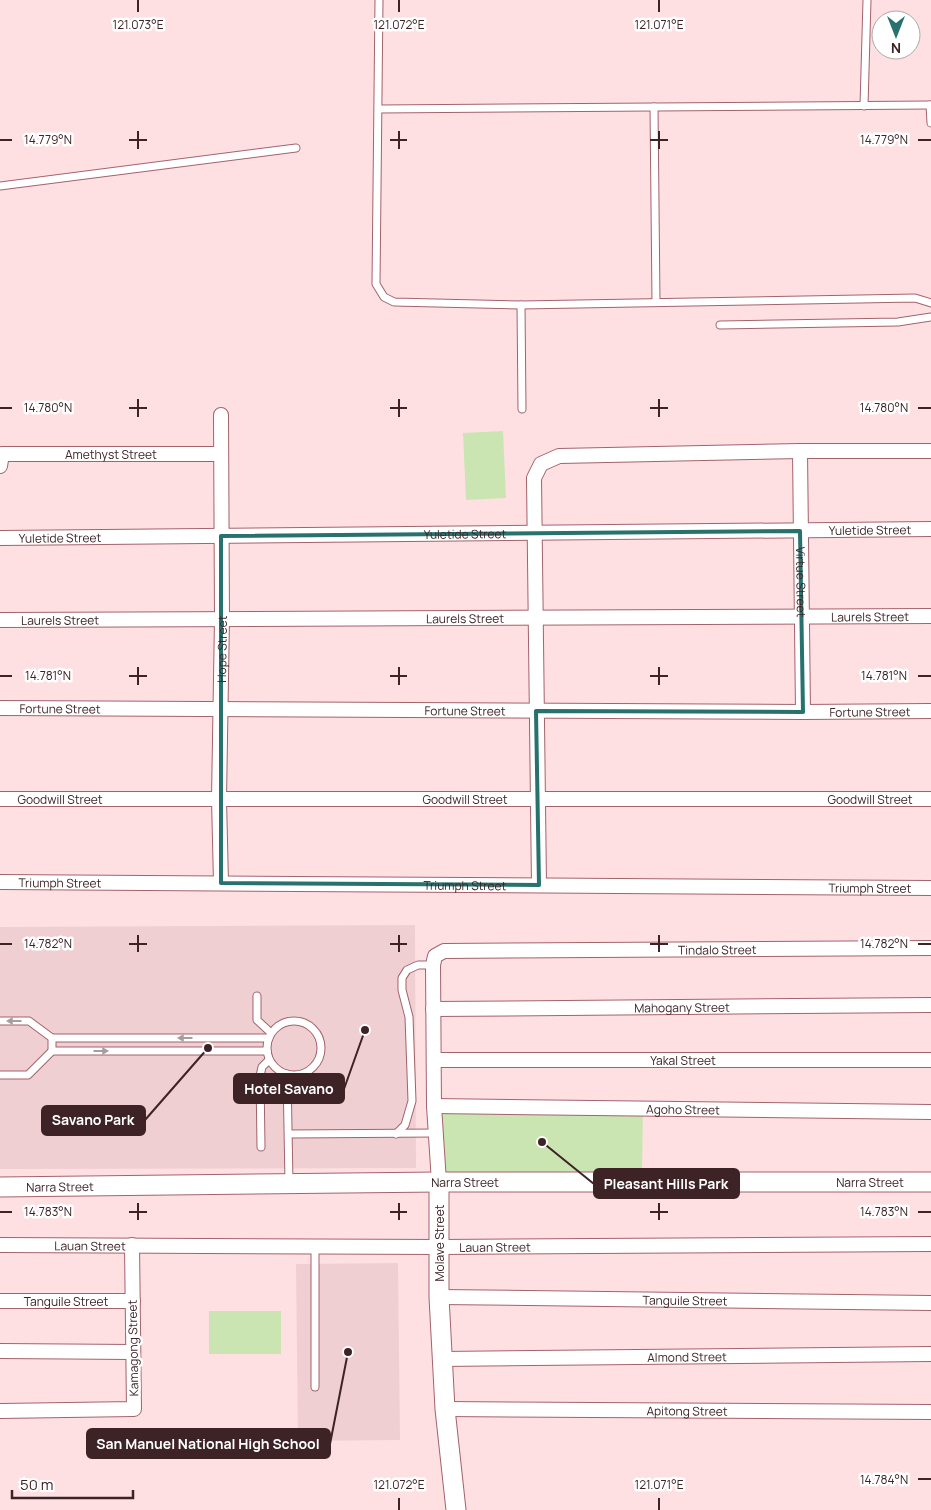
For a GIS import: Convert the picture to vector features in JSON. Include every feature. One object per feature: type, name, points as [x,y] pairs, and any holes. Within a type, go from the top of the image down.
[{"type":"street","name":"Hope Street","points":[[221,415],[222,618],[219,799],[221,883]]},
{"type":"street","points":[[539,885],[534,478],[541,464],[558,456],[800,451],[931,451]]},
{"type":"street","name":"Virtue Street","points":[[800,451],[803,712]]},
{"type":"street","name":"Amethyst Street","points":[[1,460],[221,454]]},
{"type":"street","name":"Yuletide Street","points":[[0,538],[931,529]]},
{"type":"street","name":"Laurels Street","points":[[0,620],[931,616]]},
{"type":"street","name":"Fortune Street","points":[[0,708],[931,711]]},
{"type":"street","name":"Goodwill Street","points":[[0,799],[931,800]]},
{"type":"street","name":"Triumph Street","points":[[0,882],[931,888]]},
{"type":"street","name":"Tindalo Street","points":[[433,965],[435,956],[444,951],[931,948]]},
{"type":"street","name":"Molave Street","points":[[433,965],[434,1106],[439,1182],[439,1297],[445,1409],[456,1510]]},
{"type":"street","name":"Mahogany Street","points":[[433,1009],[931,1005]]},
{"type":"street","name":"Yakal Street","points":[[434,1060],[931,1060]]},
{"type":"street","name":"Agoho Street","points":[[434,1106],[931,1112]]},
{"type":"street","name":"Narra Street","points":[[0,1187],[439,1182],[931,1182]]},
{"type":"street","name":"Lauan Street","points":[[0,1246],[132,1244],[440,1248],[931,1244]]},
{"type":"street","name":"Kamagong Street","points":[[0,1410],[134,1408],[132,1244]]},
{"type":"street","name":"Tanguile Street","points":[[439,1297],[931,1303]]},
{"type":"street","name":"Tanguile Street","points":[[0,1301],[133,1301]]},
{"type":"street","points":[[0,1352],[133,1352]]},
{"type":"street","name":"Almond Street","points":[[442,1360],[931,1354]]},
{"type":"street","name":"Apitong Street","points":[[445,1409],[931,1412]]},
{"type":"lane","points":[[379,0],[376,284],[384,297],[394,302],[521,305],[915,298],[931,303]]},
{"type":"lane","points":[[379,12],[386,0]]},
{"type":"lane","points":[[864,106],[868,0]]},
{"type":"lane","points":[[379,109],[931,105],[931,123]]},
{"type":"lane","points":[[654,107],[656,302]]},
{"type":"lane","points":[[0,186],[296,148]]},
{"type":"lane","points":[[521,305],[522,409]]},
{"type":"lane","points":[[720,325],[898,322],[931,317]]},
{"type":"lane","points":[[396,1134],[405,1125],[412,1102],[409,1017],[402,990],[402,978],[407,970],[418,965],[433,965]]},
{"type":"lane","points":[[257,996],[257,1020],[270,1036]]},
{"type":"lane","points":[[0,1021],[29,1021],[52,1038],[270,1036]]},
{"type":"lane","points":[[295,1021],[312,1027],[320,1042],[319,1059],[315,1066],[300,1075],[288,1074],[275,1068],[269,1060],[267,1051],[270,1036],[278,1026],[295,1021]]},
{"type":"lane","points":[[0,1075],[28,1075],[52,1051],[52,1038]]},
{"type":"lane","points":[[52,1051],[267,1051]]},
{"type":"lane","points":[[261,1147],[260,1076],[262,1068],[269,1060]]},
{"type":"lane","points":[[288,1074],[289,1184]]},
{"type":"lane","points":[[288,1134],[436,1133]]},
{"type":"lane","points":[[315,1246],[315,1387]]},
{"type":"highlighted area","points":[[800,531],[803,712],[536,711],[539,885],[221,883],[221,536]]},
{"type":"shaded area","points":[[415,925],[416,1168],[0,1169],[0,927]]},
{"type":"shaded area","points":[[398,1263],[400,1440],[298,1441],[296,1264]]},
{"type":"green space","points":[[503,431],[506,498],[466,500],[463,433]]},
{"type":"green space","points":[[440,1107],[643,1107],[642,1177],[443,1181]]},
{"type":"green space","points":[[209,1311],[281,1311],[281,1354],[209,1354]]},
{"type":"place","name":"Hotel Savano","points":[[365,1030]]},
{"type":"place","name":"Savano Park","points":[[208,1048]]},
{"type":"place","name":"Pleasant Hills Park","points":[[542,1142]]},
{"type":"place","name":"San Manuel National High School","points":[[348,1352]]}]
